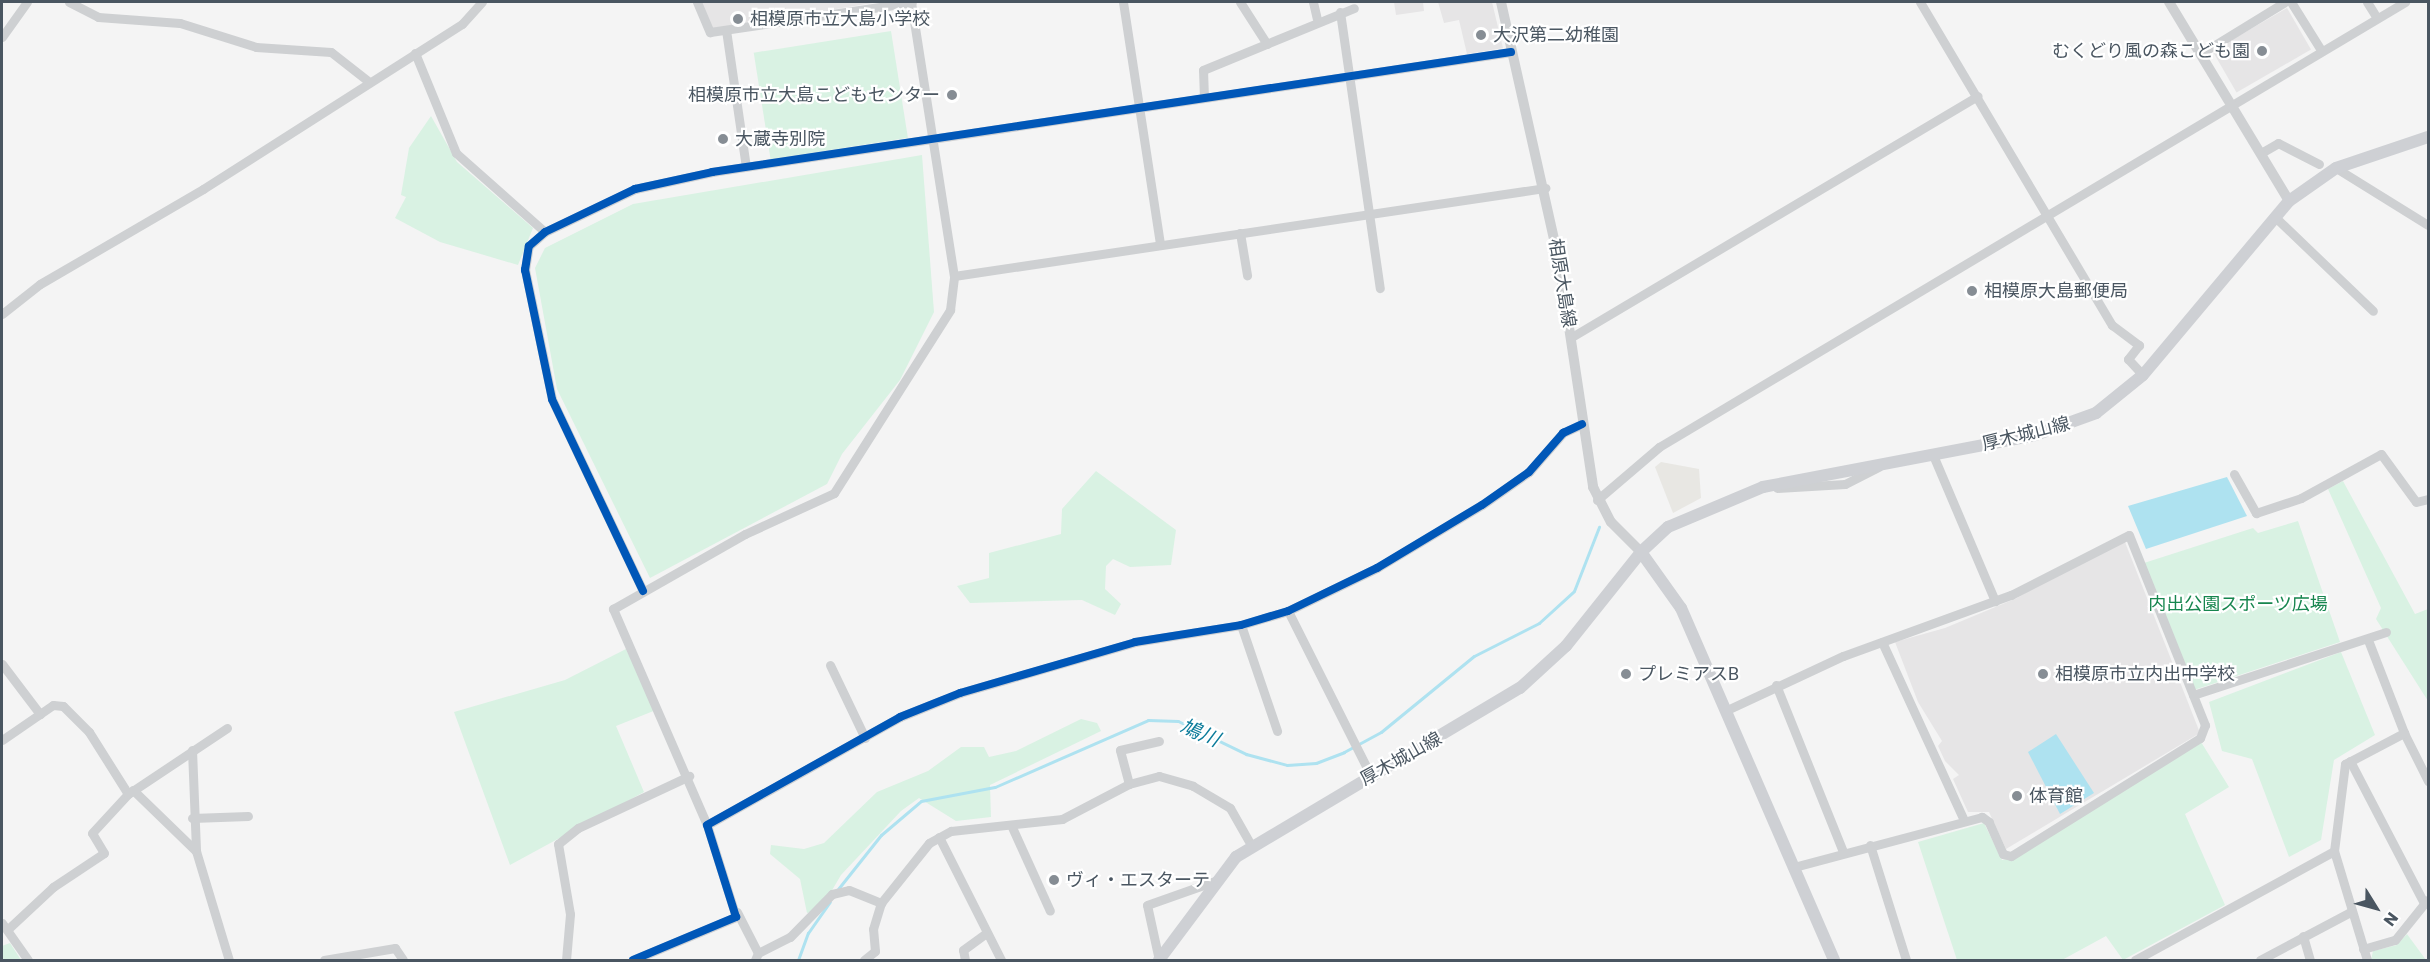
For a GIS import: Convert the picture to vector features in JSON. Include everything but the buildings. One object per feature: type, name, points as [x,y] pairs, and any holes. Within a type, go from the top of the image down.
[{"type":"main road","name":"厚木城山線","points":[[1159,960],[1215,881],[1251,845],[1484,712],[1540,671],[1582,628],[1641,552],[1693,513],[1763,487],[1881,466],[2071,424],[2113,402],[2143,375],[2274,216],[2289,201],[2336,168],[2428,137]]},
{"type":"main road","points":[[1641,552],[1673,592],[1727,710],[1834,960]]},
{"type":"street","points":[[2,37],[27,2]]},
{"type":"street","points":[[69,2],[98,17],[180,23],[256,47],[331,52],[368,81]]},
{"type":"street","points":[[2,314],[40,284],[204,189],[368,81],[462,24],[483,2]]},
{"type":"street","points":[[697,2],[705,29],[726,30],[911,2],[954,276],[950,310],[834,493],[643,591],[613,609],[613,614],[688,776],[737,912],[756,957],[790,937],[832,894],[844,891],[881,903]]},
{"type":"street","points":[[1123,2],[1160,244]]},
{"type":"street","points":[[1240,2],[1267,44]]},
{"type":"street","points":[[1313,2],[1317,19]]},
{"type":"street","name":"相原大島線","points":[[1501,2],[1545,188],[1582,424],[1597,500],[1641,552]]},
{"type":"street","points":[[1920,2],[2114,327],[2139,345],[2128,359],[2143,375]]},
{"type":"street","points":[[2169,2],[2289,201]]},
{"type":"street","points":[[2200,54],[2285,2]]},
{"type":"street","points":[[2291,2],[2321,50]]},
{"type":"street","points":[[2367,2],[2377,18]]},
{"type":"street","points":[[1597,500],[1659,447],[2048,216],[2321,50],[2405,2]]},
{"type":"street","points":[[1204,98],[1203,70],[1267,44],[1317,19],[1354,8]]},
{"type":"street","points":[[1340,12],[1380,288]]},
{"type":"street","points":[[726,30],[746,167]]},
{"type":"street","points":[[643,591],[552,399],[525,270],[529,246],[545,232],[635,189],[746,167],[1511,52]]},
{"type":"street","points":[[415,53],[456,153],[545,232]]},
{"type":"street","points":[[1570,338],[1977,96]]},
{"type":"street","points":[[2261,153],[2278,143],[2319,164]]},
{"type":"street","points":[[2336,168],[2428,225]]},
{"type":"street","points":[[954,276],[1545,188]]},
{"type":"street","points":[[2274,216],[2373,311]]},
{"type":"street","points":[[1240,233],[1247,275]]},
{"type":"street","points":[[707,825],[909,713],[1005,678],[1135,642],[1241,625],[1288,611],[1377,568],[1489,500],[1529,472],[1563,433],[1582,424]]},
{"type":"street","points":[[2234,474],[2256,513],[2301,498],[2381,453],[2416,502],[2428,499]]},
{"type":"street","points":[[1933,455],[1995,601]]},
{"type":"street","points":[[1727,710],[1776,685],[1882,642],[1995,601],[2129,535],[2205,725],[2200,738],[2015,853],[2003,854],[1988,819],[1964,820],[1794,867]]},
{"type":"street","points":[[1288,611],[1371,776]]},
{"type":"street","points":[[1241,625],[1277,731]]},
{"type":"street","points":[[2193,694],[2368,640],[2386,632]]},
{"type":"street","points":[[2368,640],[2403,733],[2428,781]]},
{"type":"street","points":[[1882,642],[1964,820]]},
{"type":"street","points":[[2,664],[40,714]]},
{"type":"street","points":[[830,665],[865,738]]},
{"type":"street","points":[[1776,685],[1843,852]]},
{"type":"street","points":[[2,740],[53,705],[63,706],[89,732],[130,792],[196,851]]},
{"type":"street","points":[[28,960],[5,926],[53,887],[104,853],[92,833],[130,792],[227,728]]},
{"type":"street","points":[[2367,960],[2334,851],[2345,764],[2403,733]]},
{"type":"street","points":[[1129,784],[1120,750],[1159,741]]},
{"type":"street","points":[[192,750],[192,818],[196,851],[229,960]]},
{"type":"street","points":[[2350,761],[2426,900],[2395,940],[2363,949]]},
{"type":"street","points":[[566,960],[570,914],[558,844],[578,828],[688,776]]},
{"type":"street","points":[[864,960],[875,951],[873,930],[881,903],[939,837],[974,826],[1011,825],[1062,819],[1129,784],[1159,776],[1192,786],[1232,810],[1251,845]]},
{"type":"street","points":[[192,818],[248,816]]},
{"type":"street","points":[[1011,825],[1050,911]]},
{"type":"street","points":[[939,837],[966,884],[984,935],[1001,960]]},
{"type":"street","points":[[1870,845],[1906,960]]},
{"type":"street","points":[[2135,960],[2334,851]]},
{"type":"street","points":[[1159,960],[1148,905],[1215,881]]},
{"type":"street","points":[[2260,960],[2352,911]]},
{"type":"street","points":[[633,960],[729,924],[737,912]]},
{"type":"street","points":[[964,960],[963,950],[984,935]]},
{"type":"street","points":[[2303,936],[2310,960]]},
{"type":"street","points":[[324,960],[395,948],[403,960]]},
{"type":"shaded area","name":"相模原市立大島小学校","points":[[699,2],[879,2],[712,29]]},
{"type":"shaded area","points":[[1394,2],[1423,2],[1424,11],[1396,15]]},
{"type":"shaded area","name":"大沢第二幼稚園","points":[[1438,2],[1492,2],[1503,48],[1467,54],[1459,20],[1444,23]]},
{"type":"shaded area","name":"むくどり風の森こども園","points":[[2287,8],[2311,50],[2237,93],[2213,51]]},
{"type":"shaded area","points":[[1661,462],[1699,469],[1701,498],[1673,513],[1655,467]]},
{"type":"shaded area","name":"相模原市立内出中学校","points":[[2125,542],[2200,733],[2006,849],[1989,812],[1968,812],[1953,779],[1959,775],[1945,761],[1938,746],[1942,741],[1918,702],[1895,642],[1945,628],[2017,598],[2093,553]]},
{"type":"green space","points":[[891,31],[908,138],[771,159],[754,53]]},
{"type":"green space","points":[[431,116],[457,162],[533,228],[518,265],[440,242],[395,218],[406,197],[401,195],[409,148]]},
{"type":"green space","points":[[922,155],[934,312],[900,380],[842,454],[827,484],[650,578],[557,389],[535,268],[545,248],[633,204]]},
{"type":"green space","points":[[1096,471],[1176,530],[1171,565],[1130,567],[1113,559],[1106,566],[1105,589],[1121,604],[1115,615],[1082,600],[970,603],[957,586],[989,578],[989,553],[1061,534],[1062,509]]},
{"type":"green space","points":[[2343,481],[2415,614],[2428,609],[2428,701],[2376,619],[2381,608],[2328,489]]},
{"type":"green space","name":"内出公園スポーツ広場","points":[[2298,521],[2340,642],[2194,690],[2144,563],[2253,528],[2258,533]]},
{"type":"green space","points":[[626,649],[656,710],[616,726],[644,792],[510,865],[454,712],[565,680]]},
{"type":"green space","points":[[2341,652],[2375,735],[2334,760],[2321,840],[2289,857],[2252,759],[2222,751],[2209,702]]},
{"type":"green space","points":[[1081,719],[1097,723],[1101,731],[990,785],[991,817],[956,821],[919,798],[901,811],[841,875],[821,909],[807,913],[800,879],[770,854],[771,845],[804,849],[824,843],[877,792],[928,771],[961,747],[984,747],[989,757],[1016,751]]},
{"type":"green space","points":[[2201,742],[2229,787],[2185,814],[2225,905],[2123,960],[2106,936],[2062,960],[1957,960],[1918,842],[1984,823],[2002,860],[2012,858]]},
{"type":"green space","points":[[2407,934],[2426,960],[2371,960],[2373,951],[2397,945]]},
{"type":"green space","points":[[10,943],[21,960],[2,960],[2,946]]},
{"type":"water","points":[[2227,477],[2247,516],[2146,549],[2128,506]]},
{"type":"water","points":[[2056,734],[2094,793],[2060,814],[2028,752]]},
{"type":"waterway","name":"鳩川","points":[[838,889],[881,835],[921,801],[995,787],[1148,720],[1178,721],[1246,754],[1287,765],[1316,763],[1344,752],[1381,732],[1474,656],[1539,623],[1574,591],[1599,527]]},
{"type":"waterway","name":"鳩川","points":[[798,960],[808,933],[830,902]]},
{"type":"cycle path","points":[[643,591],[552,399],[525,270],[529,246],[545,232],[635,189],[712,172],[1511,52]]},
{"type":"cycle path","points":[[633,960],[736,917],[707,825],[900,717],[960,693],[1135,642],[1241,625],[1288,611],[1377,568],[1482,505],[1529,472],[1563,433],[1582,424]]},
{"type":"place","name":"相模原市立大島小学校","points":[[738,19]]},
{"type":"place","name":"大沢第二幼稚園","points":[[1481,35]]},
{"type":"place","name":"むくどり風の森こども園","points":[[2262,51]]},
{"type":"place","name":"相模原市立大島こどもセンター","points":[[952,95]]},
{"type":"place","name":"大蔵寺別院","points":[[723,139]]},
{"type":"place","name":"相模原大島郵便局","points":[[1972,291]]},
{"type":"place","name":"プレミアスB","points":[[1626,674]]},
{"type":"place","name":"相模原市立内出中学校","points":[[2043,674]]},
{"type":"place","name":"体育館","points":[[2017,796]]},
{"type":"place","name":"ヴィ・エスターテ","points":[[1054,880]]}]
